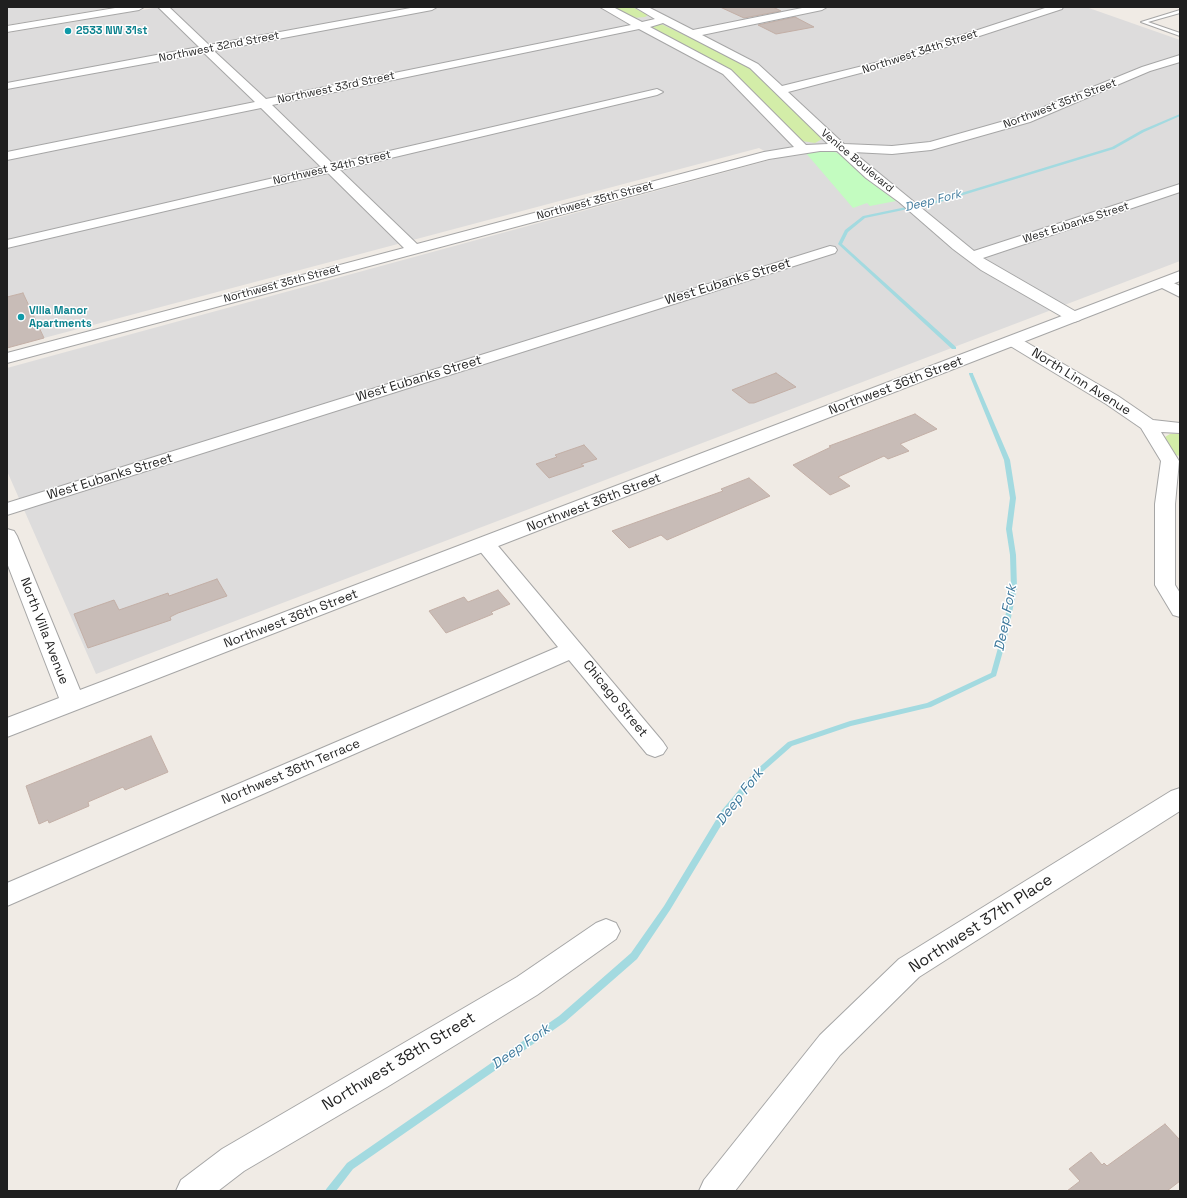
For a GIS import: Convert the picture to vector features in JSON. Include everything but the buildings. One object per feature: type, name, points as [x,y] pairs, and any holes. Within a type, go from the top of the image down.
[{"type":"street","points":[[7,29],[139,7]]},
{"type":"street","points":[[163,7],[414,249]]},
{"type":"street","name":"Northwest 32nd Street","points":[[7,86],[432,7]]},
{"type":"street","name":"Venice Boulevard","points":[[605,7],[727,72],[802,148]]},
{"type":"street","points":[[691,34],[822,7]]},
{"type":"street","name":"Northwest 34th Street","points":[[780,90],[887,63],[1058,7]]},
{"type":"street","name":"Venice Boulevard","points":[[648,8],[691,34],[754,66],[839,147],[871,175],[904,199],[972,257],[1000,276],[1074,317]]},
{"type":"street","name":"Northwest 33rd Street","points":[[7,156],[641,26],[664,19]]},
{"type":"street","name":"Northwest 35th Street","points":[[7,358],[768,155],[802,148],[839,147],[897,150],[931,146],[1026,119],[1146,69],[1180,58]]},
{"type":"street","name":"Northwest 34th Street","points":[[7,244],[657,92]]},
{"type":"street","name":"West Eubanks Street","points":[[972,257],[1180,188]]},
{"type":"street","name":"West Eubanks Street","points":[[7,509],[830,250]]},
{"type":"street","name":"Northwest 36th Street","points":[[7,728],[486,545],[1180,276]]},
{"type":"street","points":[[1163,283],[1180,292]]},
{"type":"street","name":"North Linn Avenue","points":[[1013,341],[1112,400],[1148,425],[1175,462],[1165,504],[1165,585],[1180,610]]},
{"type":"street","name":"North Linn Avenue","points":[[1148,425],[1180,428]]},
{"type":"street","name":"North Villa Avenue","points":[[7,536],[73,703]]},
{"type":"street","name":"Chicago Street","points":[[486,545],[655,748]]},
{"type":"street","name":"Northwest 36th Terrace","points":[[7,896],[574,650]]},
{"type":"street","name":"Northwest 37th Place","points":[[715,1191],[830,1046],[910,968],[1180,798]]},
{"type":"street","name":"Northwest 38th Street","points":[[192,1191],[233,1160],[376,1077],[520,990],[606,931]]},
{"type":"lane","points":[[1180,11],[1143,22],[1180,35]]},
{"type":"shaded area","points":[[7,7],[115,7],[7,25]]},
{"type":"shaded area","points":[[160,7],[1086,7],[1180,40],[1180,261],[96,674],[7,471],[7,368],[777,158],[759,148],[44,338],[23,293],[7,297],[7,33]]},
{"type":"green space","points":[[610,7],[632,7],[648,15],[645,17],[633,18]]},
{"type":"green space","points":[[661,24],[739,61],[756,72],[822,139],[815,143],[802,141],[735,73],[650,28],[651,26]]},
{"type":"green space","points":[[832,151],[842,155],[865,178],[896,201],[870,206],[867,203],[853,208],[805,152]]},
{"type":"green space","points":[[1170,434],[1180,434],[1180,456],[1175,455],[1165,437]]},
{"type":"waterway","name":"Deep Fork","points":[[954,348],[840,244],[846,231],[864,217],[936,202],[1113,148],[1143,131],[1180,115]]},
{"type":"waterway","name":"Deep Fork","points":[[330,1191],[350,1166],[562,1019],[634,956],[667,908],[725,812],[757,773],[790,744],[850,724],[929,705],[994,674],[1004,637],[1014,588],[1013,555],[1009,529],[1013,498],[1007,460],[971,374]]},
{"type":"place","name":"2533 NW 31st","points":[[68,31]]},
{"type":"place","name":"Villa Manor Apartments","points":[[21,317]]}]
